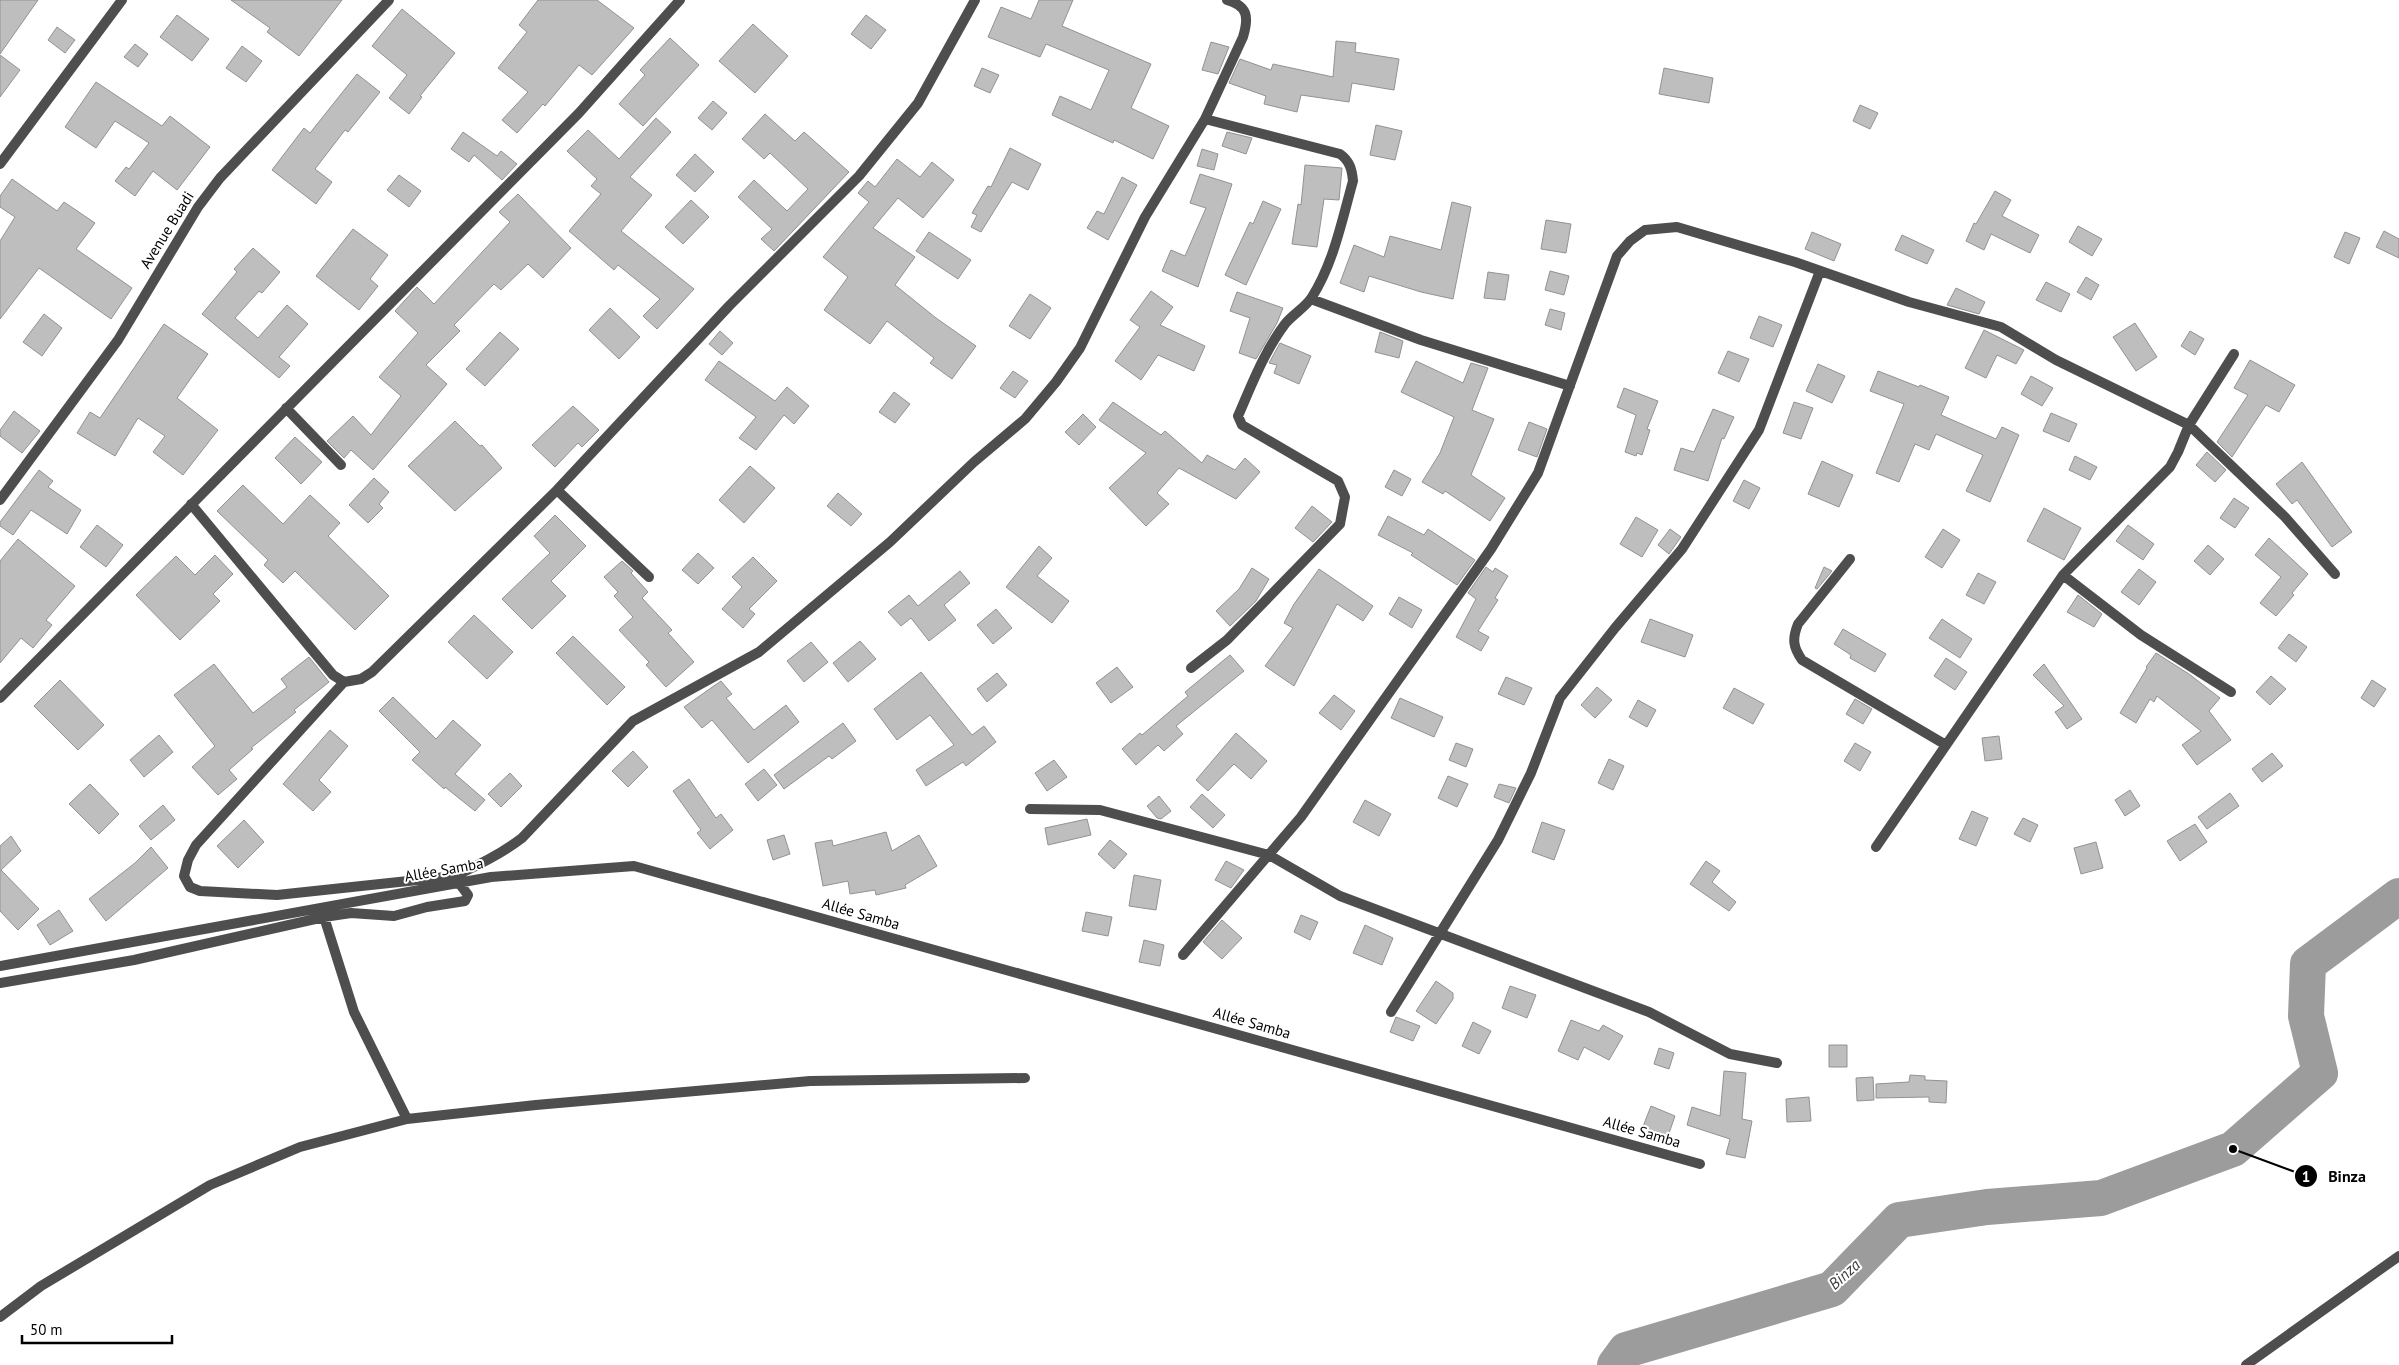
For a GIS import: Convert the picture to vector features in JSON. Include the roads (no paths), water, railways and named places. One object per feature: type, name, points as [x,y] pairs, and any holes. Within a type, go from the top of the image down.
[{"type":"street","points":[[0,164],[122,0]]},
{"type":"street","name":"Avenue Buadi","points":[[0,500],[118,340],[198,207],[220,178],[389,0]]},
{"type":"street","points":[[0,698],[579,113],[680,0]]},
{"type":"street","points":[[975,0],[918,103],[859,176],[730,306],[557,490],[372,672],[361,679],[344,682],[196,845],[188,860],[184,876],[190,886],[200,891],[277,895],[455,876],[504,851],[522,838],[633,721],[759,652],[890,542],[974,462],[1024,419],[1056,382],[1080,348],[1146,217],[1205,119],[1247,24],[1246,13],[1238,4],[1226,0]]},
{"type":"street","points":[[1191,668],[1227,640],[1340,524],[1345,497],[1338,481],[1242,425],[1238,416],[1262,359],[1285,324],[1311,299],[1329,263],[1353,181],[1351,168],[1346,158],[1340,154],[1205,119]]},
{"type":"street","points":[[1184,955],[1301,817],[1491,549],[1538,473],[1617,256],[1645,230],[1677,227],[1820,271],[1908,302],[2001,327],[2056,360],[2188,425],[2285,517],[2335,574]]},
{"type":"street","points":[[1391,1012],[1498,840],[1532,773],[1560,698],[1615,628],[1682,550],[1759,430],[1820,271]]},
{"type":"street","points":[[1311,299],[1421,340],[1570,386]]},
{"type":"street","points":[[1876,847],[2064,575],[2170,467],[2188,425],[2234,354]]},
{"type":"street","points":[[286,408],[341,465]]},
{"type":"street","points":[[557,490],[649,577]]},
{"type":"street","points":[[191,504],[333,675],[344,682]]},
{"type":"street","points":[[1850,559],[1798,624],[1793,636],[1794,649],[1802,660],[1946,745]]},
{"type":"street","points":[[2064,575],[2141,635],[2231,692]]},
{"type":"street","points":[[1030,809],[1100,810],[1269,855],[1340,896],[1649,1012],[1730,1054],[1777,1063]]},
{"type":"street","name":"Allée Samba","points":[[0,966],[491,877],[634,866],[1700,1164]]},
{"type":"street","points":[[0,983],[134,960],[324,917],[351,913],[394,916],[427,907],[465,901],[468,895],[455,876]]},
{"type":"street","points":[[324,917],[354,1012],[407,1119]]},
{"type":"street","points":[[0,1317],[41,1286],[210,1185],[300,1148],[407,1119],[536,1105],[810,1081],[1025,1078]]},
{"type":"street","points":[[2246,1365],[2399,1256]]},
{"type":"waterway","name":"Binza","points":[[1615,1365],[1626,1350],[1832,1289],[1899,1220],[1987,1207],[2101,1198],[2233,1149],[2320,1073],[2306,1016],[2308,964],[2399,896]]},
{"type":"place","name":"Binza","points":[[2233,1149]]}]
